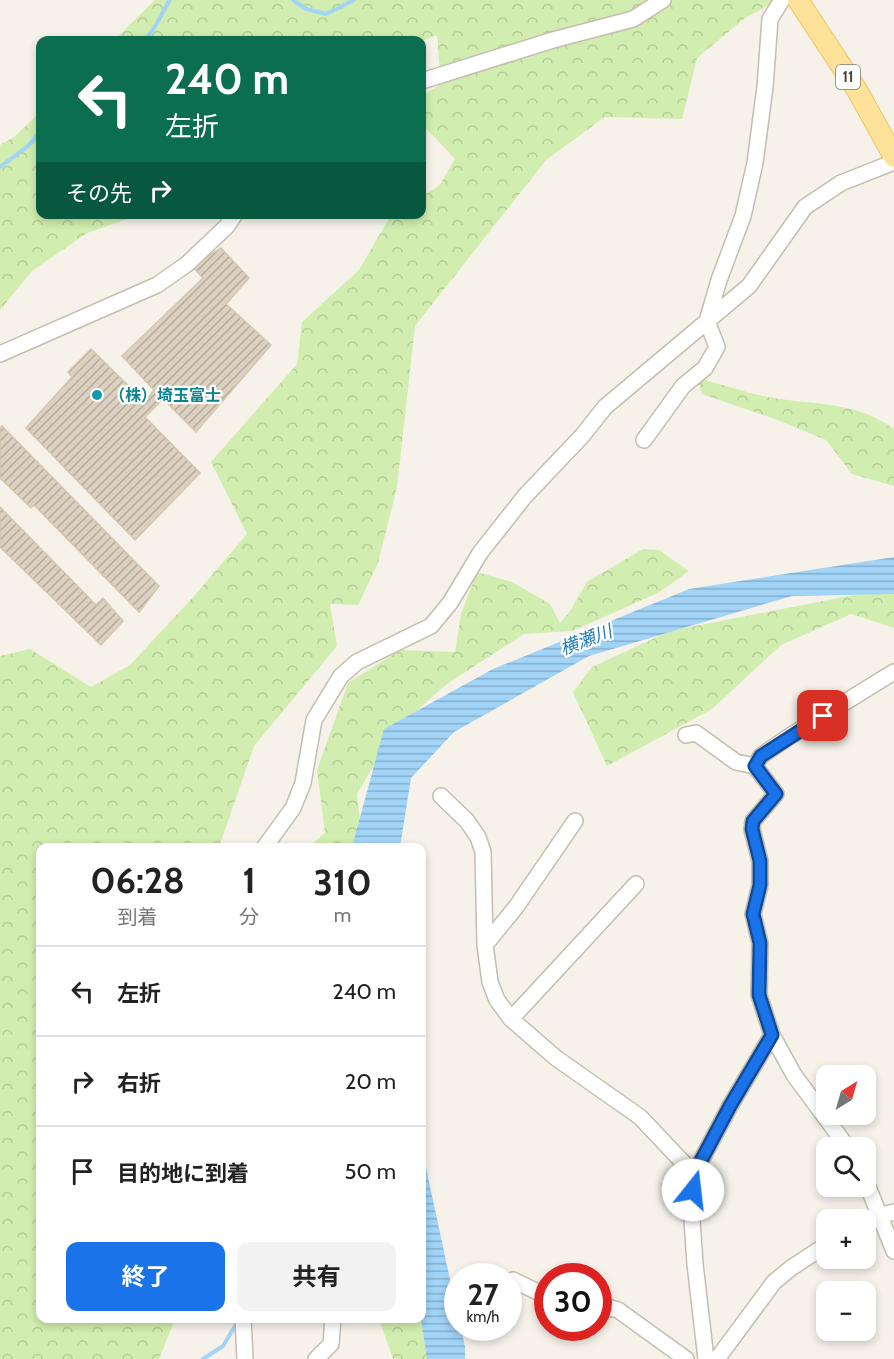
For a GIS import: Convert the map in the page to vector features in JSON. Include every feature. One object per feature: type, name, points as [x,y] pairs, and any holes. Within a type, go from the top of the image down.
[{"type":"main road","name":"11","points":[[798,0],[857,90],[894,157]]},
{"type":"street","points":[[426,80],[554,40],[633,19],[663,0]]},
{"type":"street","points":[[644,440],[684,386],[705,368],[717,347],[707,321],[719,280],[743,216],[755,163],[765,87],[770,19],[782,0]]},
{"type":"street","points":[[268,843],[293,808],[303,783],[314,720],[341,676],[357,662],[431,626],[450,603],[480,554],[525,496],[582,436],[605,407],[749,286],[805,207],[841,183],[894,162]]},
{"type":"street","points":[[0,354],[157,285],[187,264],[232,219]]},
{"type":"street","points":[[755,766],[761,756],[787,738],[894,672]]},
{"type":"street","points":[[686,735],[696,733],[736,762],[755,766],[776,794],[753,821],[752,829],[760,861],[760,885],[753,914],[760,943],[759,995],[772,1035],[794,1075],[840,1137]]},
{"type":"street","points":[[441,796],[466,821],[478,837],[483,852],[485,945],[490,982],[497,1000],[511,1019],[556,1058],[640,1117],[694,1174]]},
{"type":"street","points":[[485,945],[516,907],[575,821]]},
{"type":"street","points":[[511,1019],[636,884]]},
{"type":"street","points":[[706,1359],[691,1206],[694,1174],[730,1106],[772,1035]]},
{"type":"street","points":[[876,1197],[887,1214],[894,1251]]},
{"type":"street","points":[[717,1359],[774,1282],[816,1252]]},
{"type":"street","points":[[612,1308],[618,1310],[686,1359]]},
{"type":"street","points":[[243,1323],[245,1359]]},
{"type":"street","points":[[316,1359],[331,1344],[333,1323]]},
{"type":"green space","points":[[155,0],[778,0],[745,18],[697,58],[682,119],[605,117],[546,160],[415,326],[397,487],[378,563],[358,605],[330,604],[337,646],[254,746],[220,843],[36,843],[36,1323],[173,1323],[159,1359],[0,1359],[0,656],[30,649],[91,687],[130,665],[195,595],[247,534],[211,462],[297,364],[302,322],[359,270],[389,219],[426,219],[426,194],[439,186],[455,159],[426,128],[426,93],[441,84],[437,35],[426,39],[426,36],[118,36]]},
{"type":"green space","points":[[36,116],[36,219],[127,219],[87,233],[32,271],[0,310],[0,145],[14,137]]},
{"type":"green space","points":[[697,378],[764,396],[851,409],[880,420],[894,429],[894,486],[852,474],[826,440],[775,419],[702,394]]},
{"type":"green space","points":[[643,549],[659,550],[689,571],[658,593],[572,631],[524,634],[447,684],[395,730],[357,794],[363,843],[313,843],[325,833],[317,770],[348,683],[400,650],[455,652],[461,614],[477,572],[512,582],[550,604],[560,623],[587,582]]},
{"type":"green space","points":[[894,587],[894,628],[851,614],[781,645],[712,709],[607,766],[573,692],[592,667],[670,631]]},
{"type":"green space","points":[[380,1323],[424,1323],[438,1359],[393,1359]]},
{"type":"water","name":"横瀬川","points":[[894,557],[894,594],[792,596],[589,656],[454,732],[411,778],[401,843],[353,843],[384,729],[493,669],[689,589]]},
{"type":"water","points":[[426,1168],[446,1263],[444,1263],[444,1341],[464,1341],[465,1359],[427,1359],[422,1323],[426,1323]]},
{"type":"building","name":"（株）埼玉富士","points":[[221,248],[249,278],[226,304],[271,345],[196,432],[163,399],[145,417],[200,473],[135,540],[26,428],[72,377],[68,372],[91,349],[145,402],[154,390],[122,356],[203,278],[192,266]]},
{"type":"building","points":[[2,426],[159,586],[139,612],[34,505],[31,508],[0,478],[0,428]]},
{"type":"building","points":[[0,507],[96,605],[103,598],[123,621],[101,645],[0,547]]},
{"type":"waterway","points":[[149,36],[170,0]]},
{"type":"waterway","points":[[293,0],[306,9],[326,14],[354,0]]},
{"type":"waterway","points":[[0,167],[28,146],[36,137]]},
{"type":"waterway","points":[[203,1359],[223,1346],[237,1323]]},
{"type":"place","name":"（株）埼玉富士","points":[[97,395]]},
{"type":"route","points":[[693,1190],[694,1174],[730,1106],[772,1035],[759,995],[760,943],[753,914],[760,885],[760,861],[752,829],[753,821],[776,794],[755,766],[761,756],[823,716]]}]
